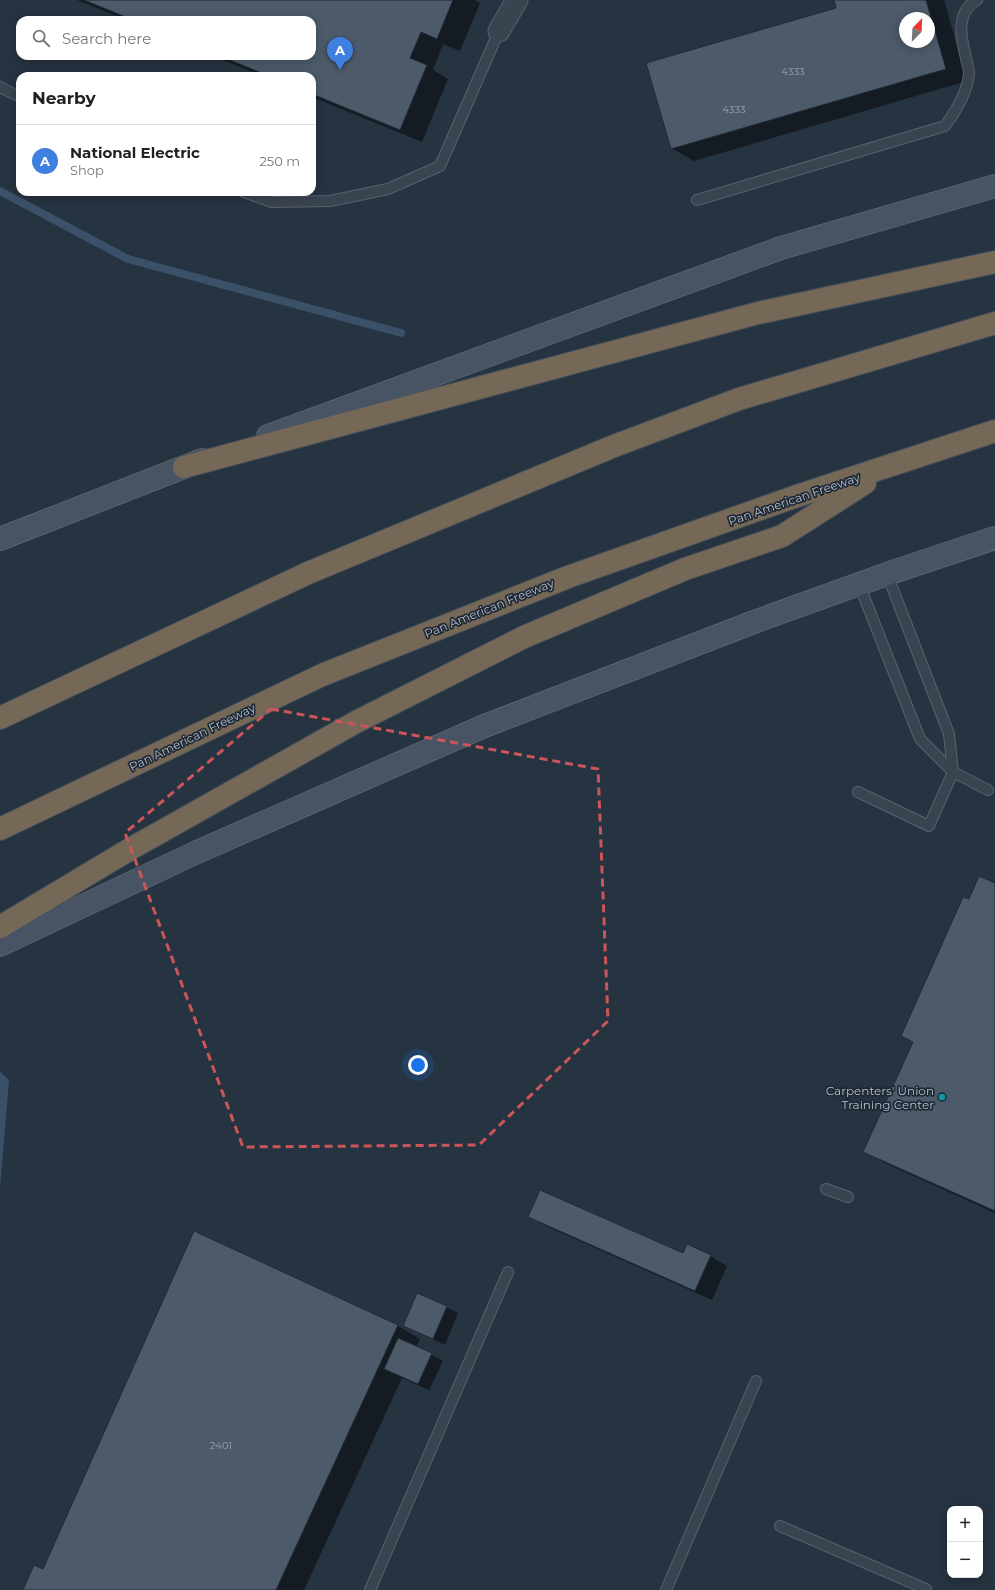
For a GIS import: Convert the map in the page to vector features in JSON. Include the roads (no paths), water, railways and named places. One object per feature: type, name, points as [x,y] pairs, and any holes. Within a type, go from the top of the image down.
[{"type":"highway","points":[[184,466],[758,313],[995,262]]},
{"type":"highway","points":[[0,718],[308,573],[614,446],[739,399],[995,323]]},
{"type":"highway","name":"Pan American Freeway","points":[[0,829],[322,675],[568,577],[787,500],[995,431]]},
{"type":"highway","points":[[0,927],[132,848],[356,722],[524,637],[685,569],[782,536],[890,467]]},
{"type":"main road","points":[[0,539],[184,466],[781,248],[995,186]]},
{"type":"main road","points":[[0,945],[194,853],[482,727],[859,584],[995,538]]},
{"type":"street","points":[[499,31],[517,0]]},
{"type":"lane","points":[[697,200],[945,126],[959,108],[969,72],[961,38],[962,13],[977,0]]},
{"type":"lane","points":[[255,196],[272,202],[330,201],[388,189],[440,166],[499,31]]},
{"type":"lane","points":[[0,88],[16,96]]},
{"type":"lane","points":[[858,792],[929,826],[952,772],[949,734],[887,574]]},
{"type":"lane","points":[[859,584],[920,739],[952,772],[988,790]]},
{"type":"lane","points":[[826,1189],[848,1197]]},
{"type":"lane","points":[[370,1590],[508,1272]]},
{"type":"lane","points":[[666,1590],[756,1381]]},
{"type":"lane","points":[[780,1526],[926,1589]]},
{"type":"water","points":[[0,1072],[9,1080],[0,1188]]},
{"type":"waterway","points":[[0,191],[128,259],[401,333]]},
{"type":"place","name":"National Electric","points":[[340,70]]},
{"type":"place","name":"Carpenters' Union Training Center","points":[[942,1097]]}]
